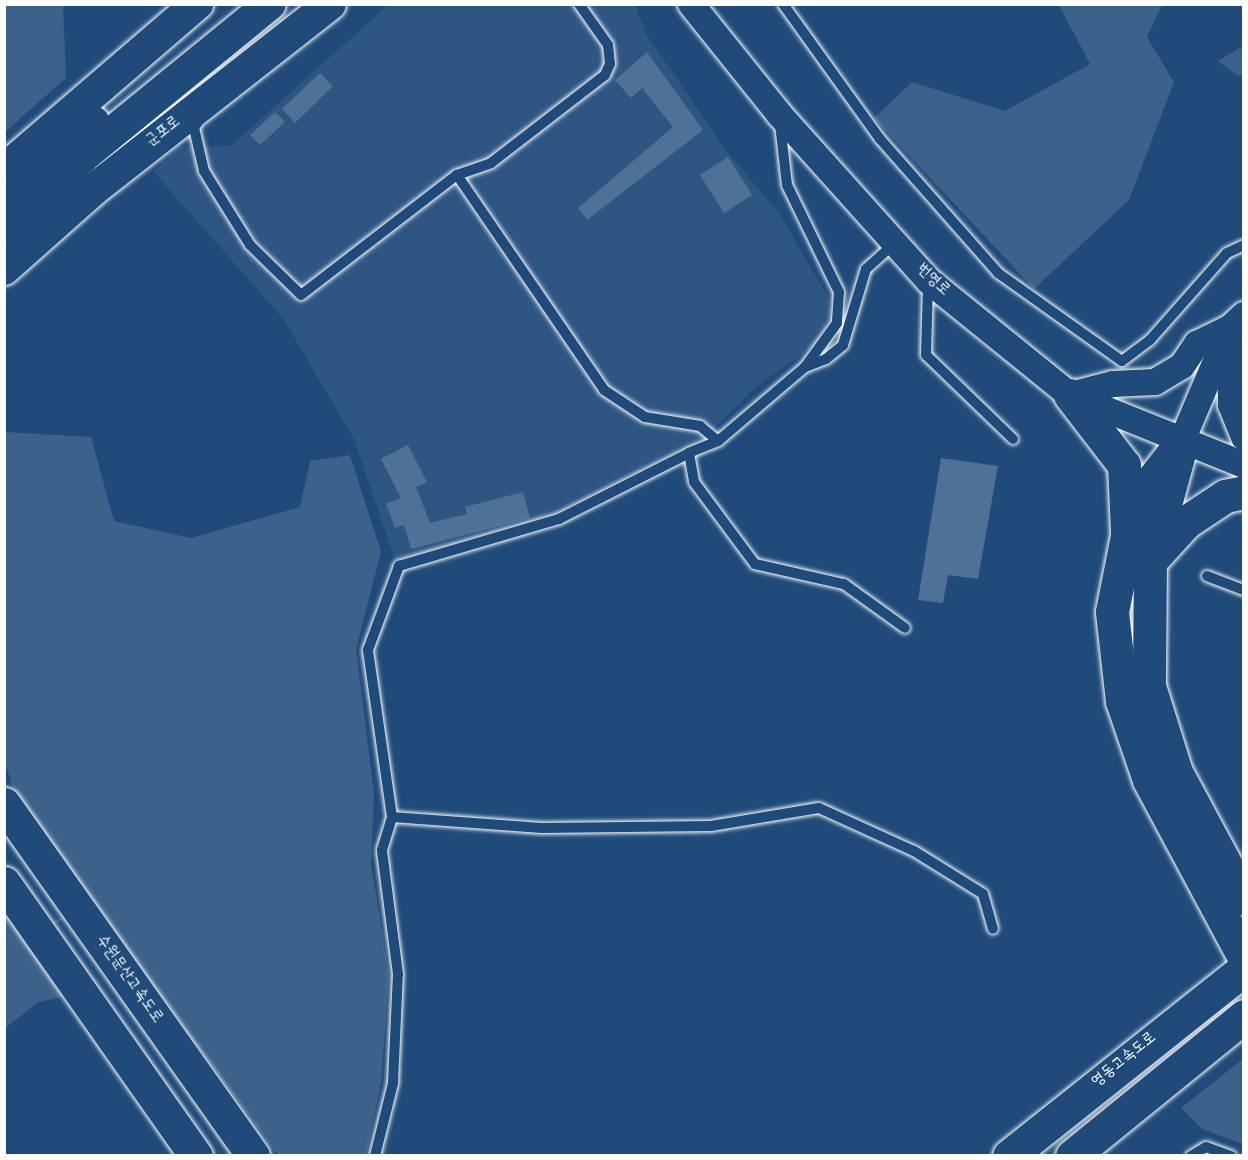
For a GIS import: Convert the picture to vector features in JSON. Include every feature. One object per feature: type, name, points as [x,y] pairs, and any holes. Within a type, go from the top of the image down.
[{"type":"highway","points":[[1070,395],[1124,465],[1127,536]]},
{"type":"highway","points":[[1181,443],[1152,480],[1127,536],[1112,612],[1122,700],[1149,780],[1225,885]]},
{"type":"highway","points":[[1181,443],[1150,560],[1149,686],[1176,771],[1225,885],[1244,957]]},
{"type":"highway","points":[[1150,560],[1186,522],[1225,496],[1244,492]]},
{"type":"highway","name":"수원문산고속도로","points":[[4,804],[253,1155]]},
{"type":"highway","points":[[4,883],[196,1155]]},
{"type":"highway","name":"영동고속도로","points":[[1009,1155],[1244,969]]},
{"type":"highway","points":[[1072,1155],[1244,1016]]},
{"type":"main road","points":[[4,170],[196,4]]},
{"type":"main road","points":[[4,202],[53,154],[239,4]]},
{"type":"main road","name":"군포로","points":[[4,233],[86,154],[270,4]]},
{"type":"main road","name":"군포로","points":[[4,269],[93,190],[330,4]]},
{"type":"street","name":"번영로","points":[[692,4],[779,114],[929,281],[1070,395],[1181,443],[1244,465]]},
{"type":"street","points":[[1070,395],[1118,372],[1155,382],[1182,366],[1197,344],[1237,322]]},
{"type":"street","points":[[1237,322],[1231,405],[1244,438]]},
{"type":"street","points":[[1181,443],[1237,322]]},
{"type":"lane","points":[[219,89],[194,128],[204,171],[250,245],[301,295],[457,175],[491,163],[606,75],[610,64],[608,45],[579,4]]},
{"type":"lane","points":[[783,4],[880,139],[998,273],[1118,372],[1150,340],[1227,253],[1244,245]]},
{"type":"lane","points":[[375,1155],[393,1083],[398,974],[382,850],[392,818],[368,650],[399,566],[559,519],[689,453],[718,441],[805,367],[837,323],[839,292],[787,185],[779,114]]},
{"type":"lane","points":[[457,175],[604,390],[645,417],[700,426],[718,441]]},
{"type":"lane","points":[[805,367],[826,359],[843,345],[866,268],[895,243]]},
{"type":"lane","points":[[929,281],[926,355],[1013,439]]},
{"type":"lane","points":[[689,453],[694,482],[755,564],[844,584],[905,628]]},
{"type":"lane","points":[[1207,576],[1244,590]]},
{"type":"lane","points":[[392,818],[542,828],[711,826],[819,808],[914,851],[982,894],[993,929]]},
{"type":"lane","points":[[1191,1155],[1206,1147],[1231,1155]]},
{"type":"shaded area","points":[[5,4],[63,5],[66,78],[5,132]]},
{"type":"shaded area","points":[[388,5],[635,5],[646,34],[728,153],[779,213],[830,300],[829,318],[817,343],[756,387],[707,435],[553,514],[395,560],[354,439],[284,320],[154,172],[178,147],[232,145]]},
{"type":"shaded area","points":[[1059,5],[1162,5],[1147,37],[1174,82],[1129,200],[1034,289],[874,118],[912,82],[1005,111],[1090,64]]},
{"type":"shaded area","points":[[1243,46],[1243,74],[1238,76],[1218,61]]},
{"type":"shaded area","points":[[5,432],[91,437],[114,521],[191,538],[300,507],[310,461],[350,455],[381,552],[356,649],[374,793],[371,864],[389,975],[381,1082],[366,1155],[278,1155],[91,901],[28,942],[66,996],[39,1002],[5,1028],[4,911],[25,939],[89,900],[14,792],[5,762]]},
{"type":"shaded area","points":[[1243,1059],[1243,1144],[1202,1129],[1181,1108]]},
{"type":"building","points":[[647,52],[703,130],[587,220],[578,208],[673,127],[642,88],[631,98],[615,80]]},
{"type":"building","points":[[320,73],[333,86],[295,123],[282,109]]},
{"type":"building","points":[[275,112],[285,122],[260,145],[250,135]]},
{"type":"building","points":[[728,157],[752,195],[724,213],[700,175]]},
{"type":"building","points":[[408,445],[427,482],[416,487],[430,523],[467,514],[465,507],[523,492],[530,518],[411,549],[404,525],[395,528],[386,504],[401,498],[381,459]]},
{"type":"building","points":[[941,458],[998,466],[978,579],[948,575],[943,603],[918,600]]}]
